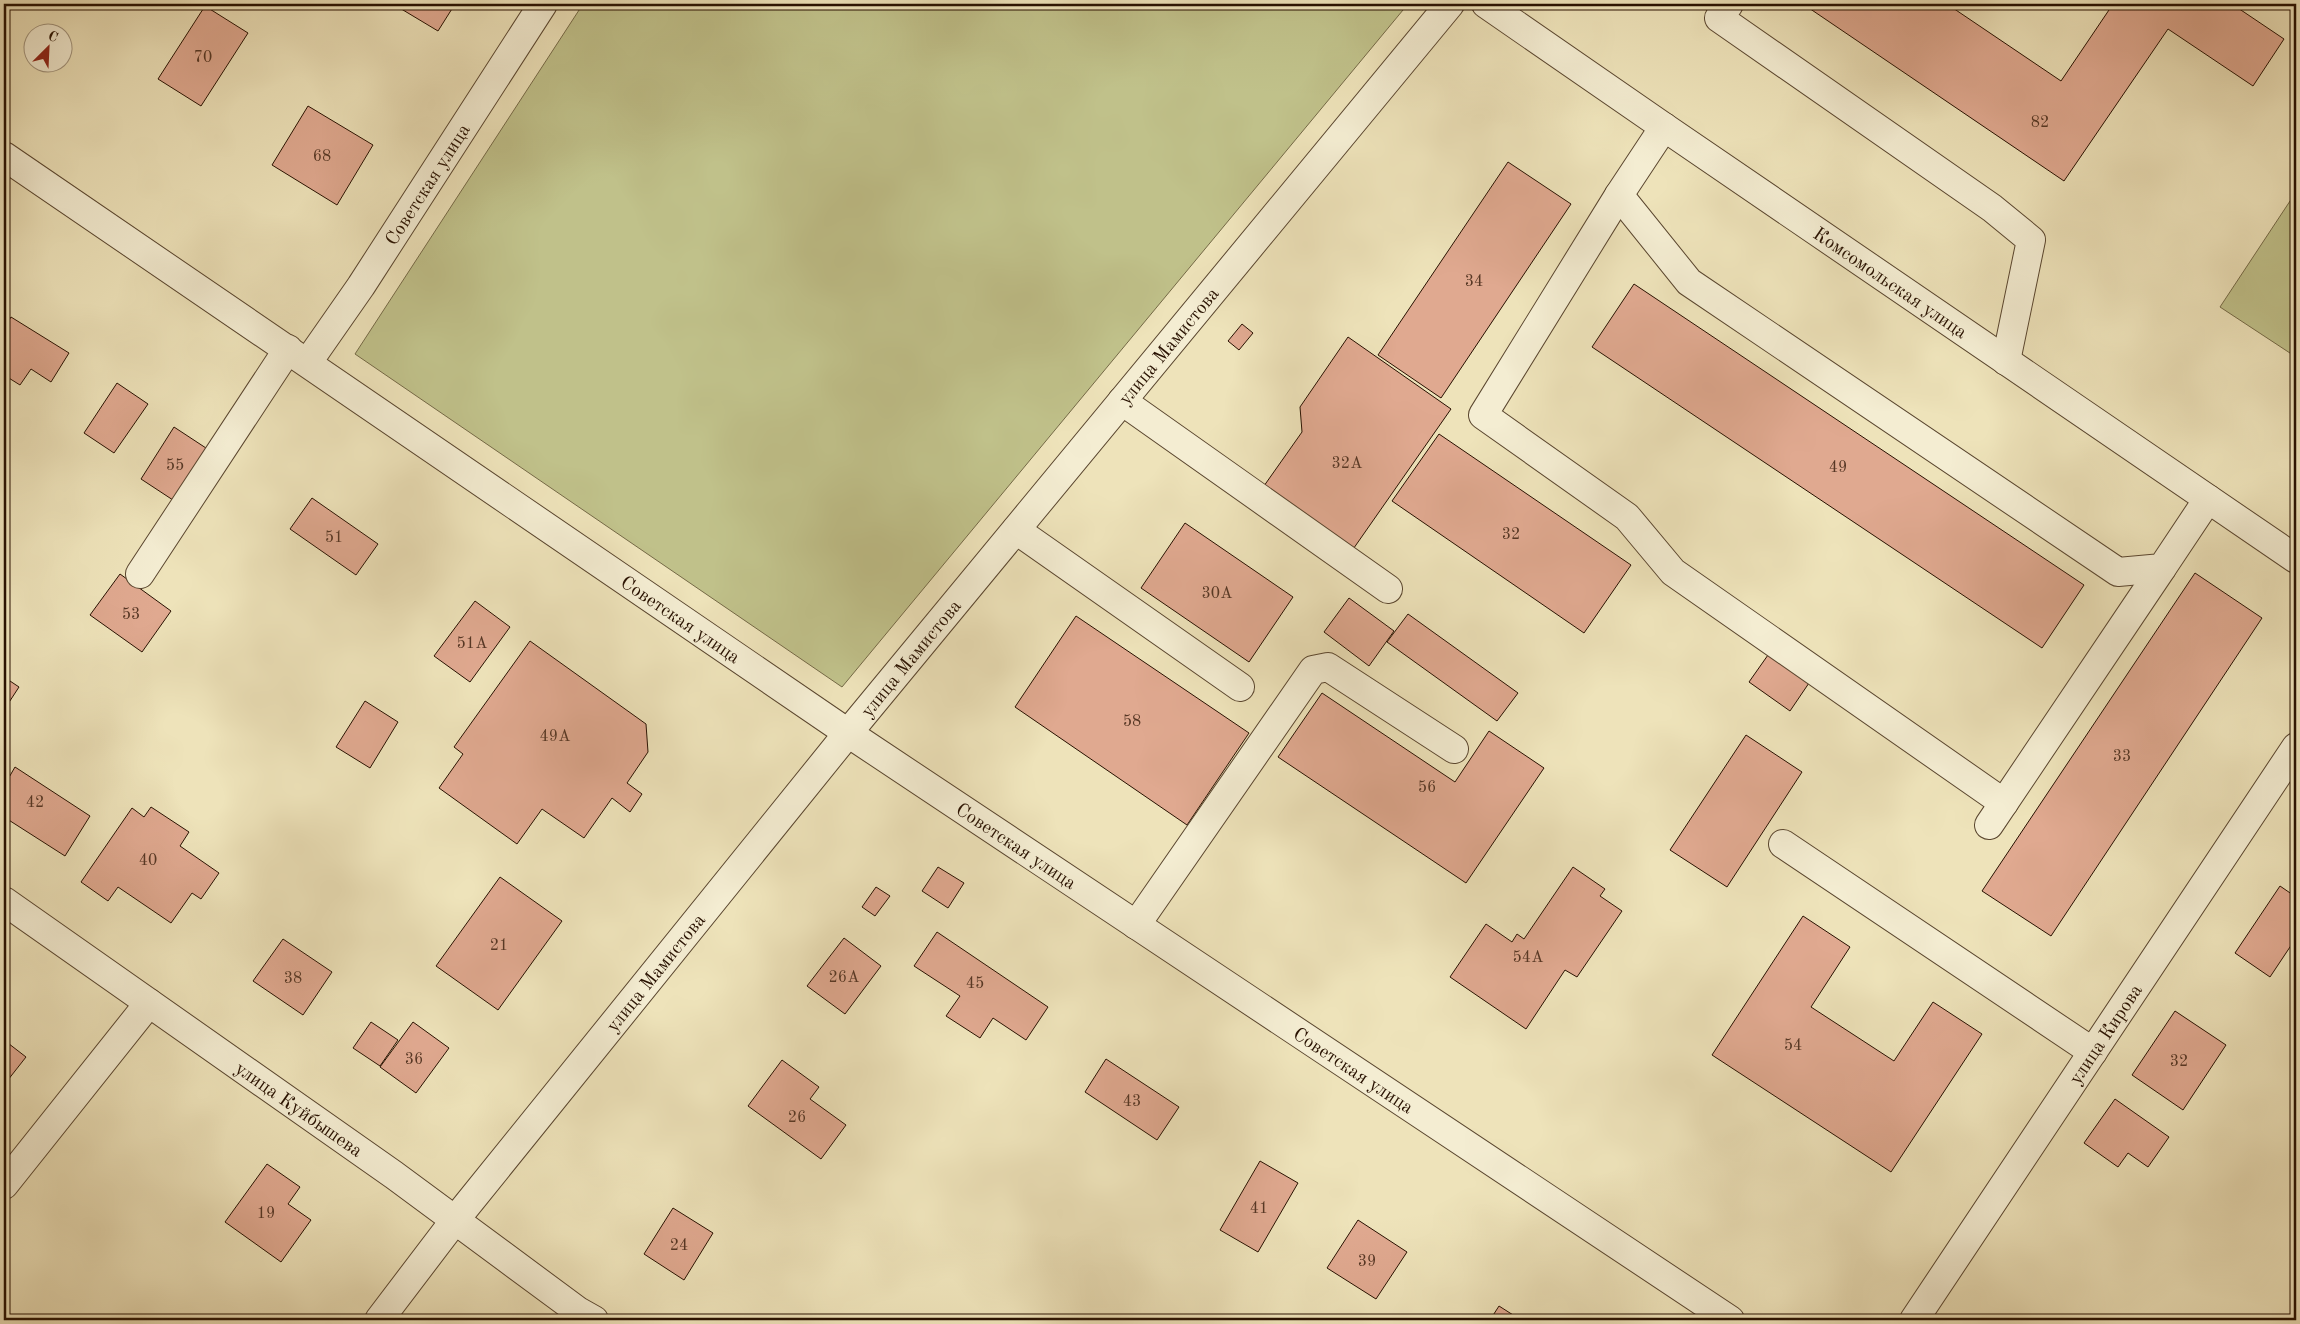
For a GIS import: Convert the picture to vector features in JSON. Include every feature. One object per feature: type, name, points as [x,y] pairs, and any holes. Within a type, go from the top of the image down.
[{"type":"street","name":"Советская улица","points":[[298,355],[361,286],[543,4]]},
{"type":"street","name":"улица Мамистова","points":[[380,1320],[455,1220],[848,733],[1450,4]]},
{"type":"street","name":"Комсомольская улица","points":[[1486,4],[2296,559]]},
{"type":"street","points":[[1729,4],[1719,18],[1992,208],[2031,240],[2006,361]]},
{"type":"street","points":[[1664,127],[1619,195],[1483,415],[1627,517],[1673,572],[2004,803]]},
{"type":"street","name":"Советская улица","points":[[4,156],[298,355],[848,733],[1730,1320]]},
{"type":"street","points":[[1619,195],[1690,282],[1698,288],[2118,572],[2162,568]]},
{"type":"street","points":[[140,574],[298,355]]},
{"type":"street","points":[[1122,401],[1388,589]]},
{"type":"street","points":[[1989,825],[2208,499]]},
{"type":"street","points":[[1016,530],[1240,687]]},
{"type":"street","points":[[1136,925],[1313,670],[1328,668],[1454,749]]},
{"type":"street","name":"улица Кирова","points":[[1914,1320],[2296,747]]},
{"type":"street","points":[[1783,844],[2093,1052]]},
{"type":"street","name":"улица Куйбышева","points":[[4,900],[455,1220],[578,1311],[594,1320]]},
{"type":"street","points":[[4,1185],[149,1003]]},
{"type":"green space","points":[[583,4],[1408,4],[842,687],[355,354]]},
{"type":"green space","points":[[2296,192],[2296,357],[2220,307]]},
{"type":"building","points":[[393,4],[455,4],[438,31]]},
{"type":"building","points":[[1803,4],[1947,4],[2061,81],[2111,7],[2106,4],[2232,4],[2284,39],[2253,86],[2168,29],[2064,181]]},
{"type":"building","points":[[205,6],[248,33],[201,106],[158,79]]},
{"type":"building","points":[[308,106],[373,145],[337,205],[272,165]]},
{"type":"building","points":[[1508,162],[1571,204],[1441,398],[1378,355]]},
{"type":"building","points":[[1634,284],[2084,585],[2042,648],[1592,347]]},
{"type":"building","points":[[11,317],[69,353],[51,382],[31,369],[20,385],[4,375],[4,328]]},
{"type":"building","points":[[1242,324],[1253,333],[1239,350],[1228,341]]},
{"type":"building","points":[[1348,337],[1451,409],[1349,555],[1259,493],[1302,432],[1300,407]]},
{"type":"building","points":[[117,383],[148,404],[114,453],[84,433]]},
{"type":"building","points":[[174,427],[209,450],[176,502],[141,479]]},
{"type":"building","points":[[1439,434],[1631,565],[1584,633],[1392,501]]},
{"type":"building","points":[[312,498],[378,544],[356,575],[290,529]]},
{"type":"building","points":[[1185,523],[1293,597],[1249,662],[1141,588]]},
{"type":"building","points":[[2195,573],[2262,618],[2051,936],[1982,891]]},
{"type":"building","points":[[120,574],[171,611],[142,652],[90,615]]},
{"type":"building","points":[[1349,598],[1394,631],[1369,666],[1324,632]]},
{"type":"building","points":[[475,601],[510,627],[470,682],[434,656]]},
{"type":"building","points":[[1408,614],[1518,693],[1497,721],[1387,642]]},
{"type":"building","points":[[1076,616],[1249,733],[1187,825],[1015,707]]},
{"type":"building","points":[[530,641],[646,724],[648,752],[627,783],[642,794],[630,812],[612,798],[584,838],[542,809],[517,844],[439,788],[463,754],[454,747]]},
{"type":"building","points":[[1768,655],[1809,683],[1790,711],[1749,682]]},
{"type":"building","points":[[4,677],[19,687],[4,710]]},
{"type":"building","points":[[1322,693],[1455,782],[1489,731],[1544,768],[1466,883],[1278,757]]},
{"type":"building","points":[[365,701],[398,722],[370,768],[336,747]]},
{"type":"building","points":[[1746,735],[1802,772],[1727,887],[1670,850]]},
{"type":"building","points":[[15,767],[90,816],[65,856],[4,817],[4,786]]},
{"type":"building","points":[[151,807],[189,832],[180,846],[219,873],[201,899],[192,893],[171,923],[118,887],[108,901],[81,882],[132,808],[144,817]]},
{"type":"building","points":[[938,867],[964,883],[948,908],[922,891]]},
{"type":"building","points":[[1573,867],[1605,889],[1600,896],[1622,911],[1577,977],[1565,970],[1526,1029],[1450,977],[1486,924],[1512,942],[1517,934],[1524,939]]},
{"type":"building","points":[[500,877],[562,921],[498,1010],[436,966]]},
{"type":"building","points":[[2280,886],[2296,897],[2296,938],[2270,977],[2235,953]]},
{"type":"building","points":[[876,887],[890,896],[875,916],[862,907]]},
{"type":"building","points":[[1803,916],[1850,947],[1811,1007],[1894,1061],[1933,1002],[1982,1034],[1891,1172],[1712,1055]]},
{"type":"building","points":[[937,932],[1048,1007],[1026,1040],[993,1018],[980,1038],[946,1016],[960,996],[914,966]]},
{"type":"building","points":[[844,938],[881,966],[845,1014],[807,986]]},
{"type":"building","points":[[283,939],[332,972],[303,1015],[253,981]]},
{"type":"building","points":[[2175,1011],[2226,1045],[2183,1110],[2132,1075]]},
{"type":"building","points":[[371,1022],[398,1040],[380,1066],[353,1048]]},
{"type":"building","points":[[413,1022],[449,1048],[416,1093],[380,1067]]},
{"type":"building","points":[[4,1040],[26,1057],[4,1085]]},
{"type":"building","points":[[1106,1059],[1179,1107],[1157,1140],[1085,1092]]},
{"type":"building","points":[[782,1060],[819,1087],[810,1099],[846,1125],[821,1159],[748,1106]]},
{"type":"building","points":[[2115,1099],[2169,1137],[2148,1167],[2128,1153],[2118,1167],[2084,1143]]},
{"type":"building","points":[[1260,1161],[1298,1183],[1258,1252],[1220,1230]]},
{"type":"building","points":[[267,1164],[300,1187],[288,1204],[311,1220],[281,1262],[225,1222]]},
{"type":"building","points":[[673,1208],[713,1233],[684,1280],[644,1254]]},
{"type":"building","points":[[1358,1220],[1407,1252],[1376,1299],[1327,1268]]},
{"type":"building","points":[[1499,1306],[1521,1320],[1490,1320]]}]
